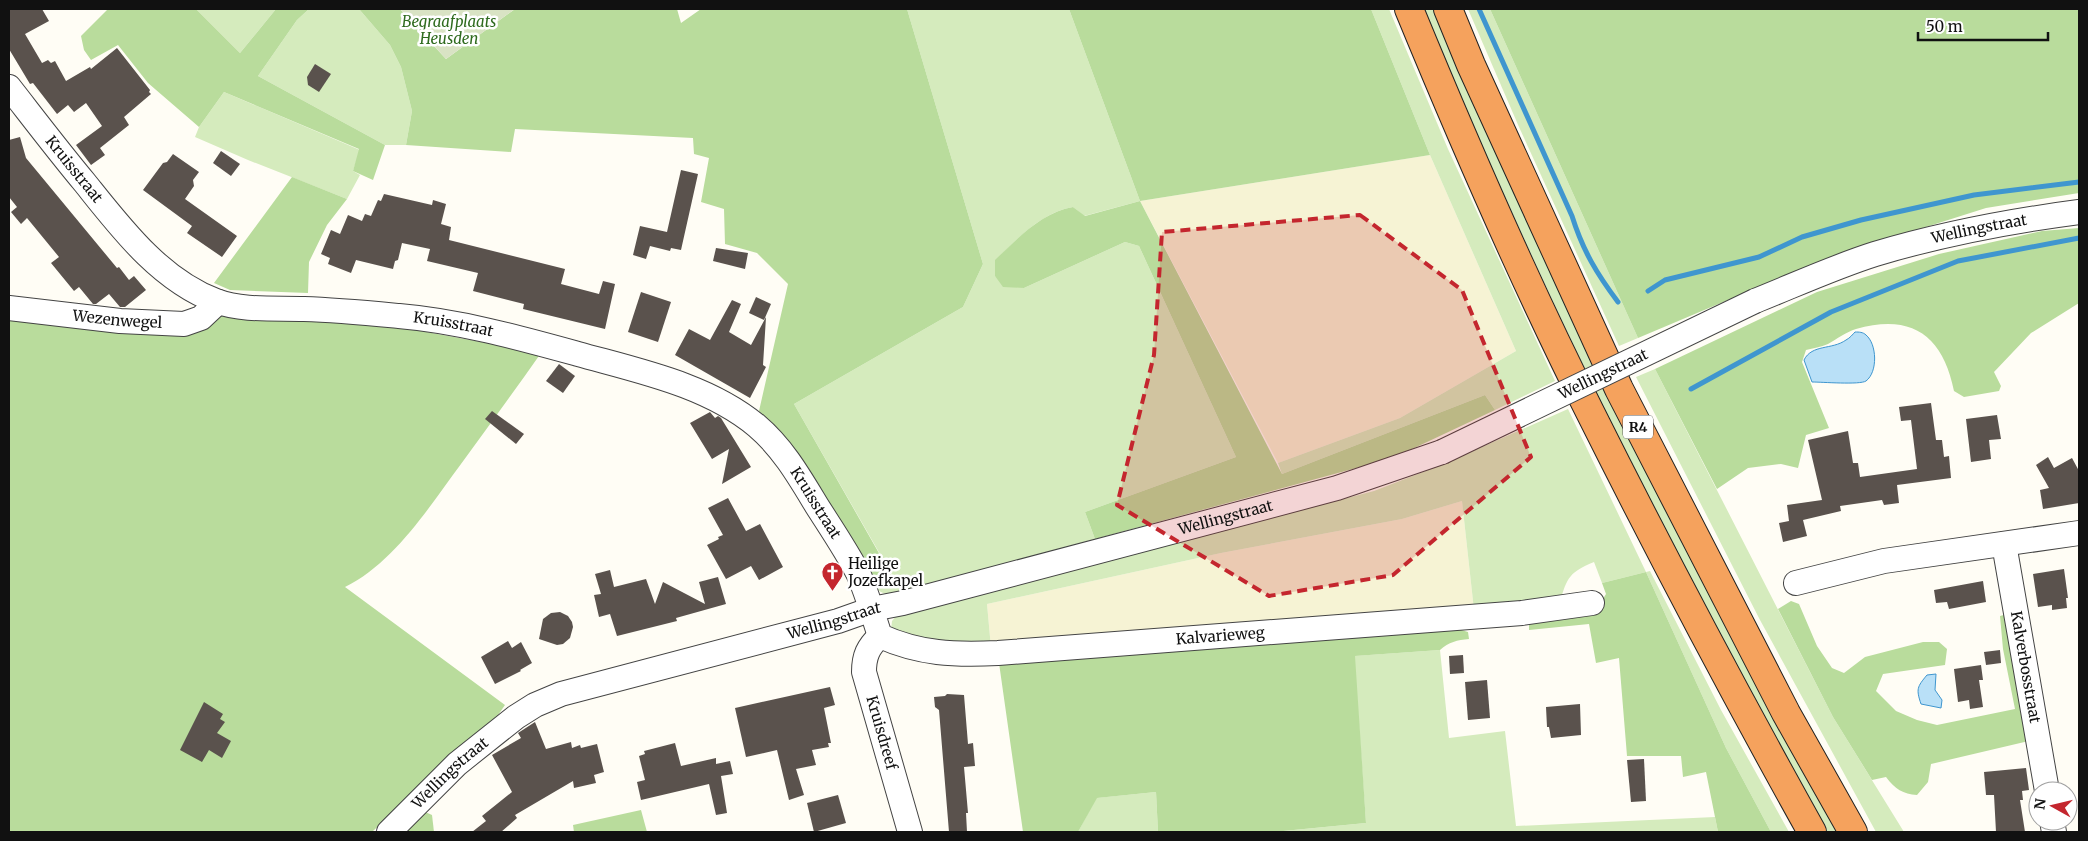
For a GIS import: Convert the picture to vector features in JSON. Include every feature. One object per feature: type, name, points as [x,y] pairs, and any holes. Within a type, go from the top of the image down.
[{"type":"highway","name":"R4","points":[[1409,9],[1513,249],[1590,411],[1738,696],[1812,832]]},
{"type":"highway","name":"R4","points":[[1448,9],[1471,65],[1619,389],[1786,713],[1853,832]]},
{"type":"street","name":"Kruisstraat","points":[[9,87],[110,215],[144,252],[176,278],[200,294],[218,302],[241,307],[318,310],[419,318],[554,347],[659,377],[708,395],[734,409],[759,428],[779,448],[798,474],[857,573],[872,609]]},
{"type":"street","name":"Wellingstraat","points":[[388,832],[457,764],[520,713],[535,705],[591,685],[838,621],[872,609],[903,604],[1337,488],[1442,452],[1755,301],[1831,270],[1926,240],[1992,225],[2079,212]]},
{"type":"street","name":"Wezenwegel","points":[[9,308],[120,321],[184,324],[201,318],[218,302]]},
{"type":"street","points":[[1796,583],[1884,561],[2079,534]]},
{"type":"street","name":"Kalverbosstraat","points":[[2004,544],[2046,781]]},
{"type":"street","name":"Kalvarieweg","points":[[880,636],[906,647],[927,652],[963,655],[1522,613],[1592,603]]},
{"type":"street","points":[[872,609],[880,636]]},
{"type":"street","name":"Kruisdreef","points":[[880,636],[870,646],[864,660],[864,672],[910,832]]},
{"type":"highlighted area","points":[[1360,215],[1462,290],[1531,457],[1393,575],[1269,596],[1117,505],[1154,355],[1162,232]]},
{"type":"shaded area","points":[[1430,155],[1516,351],[1400,418],[1278,463],[1140,201]]},
{"type":"shaded area","points":[[1462,501],[1474,610],[991,648],[987,604],[1221,553],[1402,519]]},
{"type":"green space","points":[[108,9],[196,9],[240,53],[276,9],[309,9],[297,20],[258,76],[385,145],[373,180],[353,171],[359,149],[224,92],[199,127],[148,83],[118,45],[91,60],[84,50],[81,36]]},
{"type":"green space","points":[[196,9],[276,9],[240,53]]},
{"type":"green space","points":[[309,9],[359,9],[390,45],[401,67],[412,111],[406,145],[385,145],[258,76],[297,20]]},
{"type":"green space","points":[[359,9],[400,9],[446,59],[515,9],[677,9],[681,23],[701,9],[907,9],[983,264],[963,307],[794,404],[892,576],[871,581],[806,476],[759,411],[788,284],[757,253],[725,244],[724,209],[701,202],[709,158],[694,154],[693,138],[515,129],[511,152],[406,145],[412,111],[401,67],[390,45]]},
{"type":"green space","name":"Begraafplaats Heusden","points":[[400,9],[515,9],[446,59]]},
{"type":"green space","points":[[907,9],[1069,9],[1140,201],[1084,216],[1073,207],[1051,214],[1031,228],[996,260],[995,276],[1024,288],[1125,242],[1139,246],[1236,457],[1085,512],[1095,539],[901,594],[891,595],[877,589],[871,581],[892,575],[794,404],[963,307],[983,264]]},
{"type":"green space","points":[[1069,9],[1371,9],[1430,155],[1140,201]]},
{"type":"green space","points":[[1371,9],[1389,9],[1448,149],[1555,381],[1495,410],[1485,395],[1282,474],[1278,463],[1400,418],[1516,351],[1430,155]]},
{"type":"green space","points":[[1423,9],[1435,9],[1839,832],[1827,832],[1716,631],[1664,529],[1563,323],[1468,114]]},
{"type":"green space","points":[[1468,9],[1490,9],[1638,338],[1619,346],[1519,127]]},
{"type":"green space","points":[[1490,9],[2079,9],[2079,193],[1986,208],[1825,259],[1638,338]]},
{"type":"green space","points":[[224,92],[360,150],[353,171],[360,175],[347,199],[195,137],[199,127]]},
{"type":"green space","points":[[292,177],[347,199],[327,225],[309,262],[308,293],[230,290],[214,283]]},
{"type":"green space","points":[[1140,201],[1282,474],[1485,395],[1495,410],[1393,458],[1095,539],[1085,512],[1236,457],[1139,246],[1125,242],[1024,288],[1003,287],[995,276],[995,260],[1031,227],[1051,214],[1073,207],[1085,216]]},
{"type":"green space","points":[[2079,228],[2079,303],[2031,333],[1994,372],[2001,386],[1999,391],[1964,397],[1954,391],[1942,355],[1933,343],[1921,333],[1908,327],[1893,324],[1856,329],[1828,344],[1806,350],[1802,362],[1829,428],[1806,435],[1798,468],[1781,464],[1748,468],[1717,489],[1655,369],[1817,292],[1939,254],[2042,231]]},
{"type":"green space","points":[[9,301],[170,319],[220,311],[248,317],[399,327],[541,353],[409,533],[379,564],[363,577],[345,587],[505,705],[496,718],[372,832],[9,832]]},
{"type":"green space","points":[[1655,369],[1833,717],[1904,832],[1876,832],[1760,620],[1636,377]]},
{"type":"green space","points":[[1568,409],[1646,572],[1602,583],[1594,562],[1571,576],[1560,602],[1474,610],[1462,501],[1402,519],[1221,553],[987,604],[991,648],[946,648],[891,630],[892,621],[897,615],[1374,491],[1441,465]]},
{"type":"green space","points":[[1650,571],[1721,710],[1789,832],[1771,832],[1726,748],[1646,572]]},
{"type":"green space","points":[[1646,572],[1726,748],[1771,832],[1718,832],[1706,772],[1683,777],[1681,756],[1627,756],[1619,658],[1596,663],[1589,624],[1529,630],[1529,617],[1596,610],[1606,594],[1602,583]]},
{"type":"green space","points":[[1791,601],[1799,604],[1817,646],[1832,668],[1844,673],[1865,657],[1923,642],[1939,642],[1947,649],[1945,665],[1883,674],[1876,691],[1896,711],[1917,720],[1937,725],[2015,709],[2003,649],[2000,616],[2011,613],[2033,740],[1931,764],[1928,782],[1917,795],[1900,790],[1886,777],[1872,780],[1833,717],[1778,609]]},
{"type":"green space","points":[[1458,629],[1468,632],[1469,639],[1453,642],[1440,650],[1355,656],[1366,823],[1273,832],[1158,832],[1156,792],[1097,798],[1078,832],[1023,832],[999,663]]},
{"type":"green space","points":[[1440,650],[1449,738],[1505,731],[1516,826],[1715,817],[1718,832],[1273,832],[1366,823],[1354,656]]},
{"type":"green space","points":[[1156,792],[1158,832],[1078,832],[1096,798]]},
{"type":"green space","points":[[641,810],[647,832],[574,832],[573,825]]},
{"type":"green space","points":[[423,811],[432,815],[434,832],[401,832]]},
{"type":"water","points":[[1855,332],[1861,332],[1870,339],[1874,351],[1874,365],[1870,377],[1866,381],[1856,383],[1812,382],[1804,360],[1808,355],[1817,349],[1841,343]]},
{"type":"water","points":[[1936,674],[1935,690],[1942,700],[1941,708],[1921,704],[1918,695],[1919,685],[1927,675]]},
{"type":"building","points":[[9,9],[42,9],[49,21],[25,34],[42,63],[48,60],[51,63],[55,61],[66,81],[90,67],[91,69],[117,48],[150,90],[151,94],[124,117],[129,125],[100,148],[105,155],[91,165],[76,145],[102,126],[86,103],[74,112],[68,105],[57,114],[33,83],[30,84],[9,49]]},
{"type":"building","points":[[315,64],[331,74],[319,92],[308,85],[307,77]]},
{"type":"building","points":[[20,137],[26,158],[117,268],[119,267],[129,280],[134,276],[146,290],[125,307],[120,307],[109,294],[96,304],[93,304],[79,287],[74,291],[51,263],[59,257],[27,218],[21,224],[11,212],[17,207],[9,197],[9,140]]},
{"type":"building","points":[[221,151],[240,164],[231,176],[213,163]]},
{"type":"building","points":[[173,154],[199,172],[193,180],[194,186],[185,199],[237,236],[222,257],[187,233],[192,226],[143,190],[163,163],[167,162]]},
{"type":"building","points":[[681,170],[698,174],[681,250],[671,248],[670,251],[650,246],[646,259],[633,255],[640,226],[667,232]]},
{"type":"building","points":[[384,194],[432,205],[433,200],[446,204],[441,224],[451,227],[449,240],[565,269],[561,284],[599,294],[603,281],[615,284],[605,329],[523,309],[524,304],[473,291],[478,273],[427,261],[430,249],[402,243],[398,260],[395,261],[393,269],[356,260],[351,273],[328,264],[330,258],[321,254],[331,230],[340,234],[348,215],[362,221],[365,214],[371,216],[378,200],[381,201]]},
{"type":"building","points":[[716,248],[748,253],[745,269],[713,261]]},
{"type":"building","points":[[641,292],[671,302],[658,342],[628,332]]},
{"type":"building","points":[[756,297],[771,304],[764,320],[749,313]]},
{"type":"building","points":[[732,300],[741,304],[729,332],[751,345],[766,317],[763,365],[766,367],[750,398],[675,355],[689,329],[710,340]]},
{"type":"building","points":[[559,364],[575,376],[563,393],[546,381]]},
{"type":"building","points":[[1931,403],[1936,440],[1942,440],[1944,457],[1949,456],[1951,478],[1897,485],[1899,503],[1884,505],[1882,500],[1840,506],[1841,511],[1803,520],[1807,536],[1783,542],[1779,523],[1789,521],[1787,505],[1822,500],[1808,440],[1848,431],[1853,463],[1858,463],[1860,477],[1917,469],[1911,420],[1901,421],[1899,407]]},
{"type":"building","points":[[492,411],[524,434],[516,444],[485,419]]},
{"type":"building","points":[[710,412],[715,418],[718,416],[721,418],[751,467],[722,484],[729,449],[712,459],[690,423]]},
{"type":"building","points":[[1997,415],[2001,439],[1989,440],[1991,459],[1971,462],[1966,419]]},
{"type":"building","points":[[2048,457],[2054,468],[2072,458],[2079,471],[2079,503],[2043,509],[2040,490],[2049,488],[2036,465]]},
{"type":"building","points":[[728,498],[746,531],[760,524],[783,567],[759,580],[751,566],[726,579],[707,545],[723,535],[708,508]]},
{"type":"building","points":[[2064,569],[2068,598],[2066,598],[2067,608],[2052,610],[2052,605],[2038,607],[2033,574]]},
{"type":"building","points":[[610,570],[614,587],[646,579],[655,604],[663,582],[705,604],[699,582],[718,577],[726,604],[676,618],[677,621],[617,636],[610,614],[599,617],[594,595],[601,594],[595,574]]},
{"type":"building","points":[[1983,581],[1986,602],[1949,609],[1947,602],[1936,603],[1934,590]]},
{"type":"building","points":[[560,612],[568,616],[572,622],[573,627],[570,638],[563,644],[557,645],[539,639],[543,619],[551,613]]},
{"type":"building","points":[[508,641],[512,648],[521,642],[532,663],[521,671],[495,684],[481,657]]},
{"type":"building","points":[[2000,650],[2001,663],[1986,665],[1984,652]]},
{"type":"building","points":[[1463,655],[1464,673],[1450,674],[1449,656]]},
{"type":"building","points":[[1981,665],[1983,680],[1979,680],[1983,707],[1970,709],[1969,700],[1958,702],[1954,669]]},
{"type":"building","points":[[1487,680],[1490,718],[1468,720],[1465,682]]},
{"type":"building","points":[[830,687],[835,705],[824,708],[831,743],[828,743],[829,747],[812,750],[816,765],[796,769],[804,795],[789,800],[777,750],[746,757],[735,708]]},
{"type":"building","points":[[947,694],[964,695],[968,744],[973,743],[975,766],[964,767],[968,813],[966,813],[967,832],[949,832],[939,710],[935,707],[934,697]]},
{"type":"building","points":[[204,702],[223,714],[220,719],[225,722],[217,733],[231,741],[222,758],[209,750],[202,762],[180,750]]},
{"type":"building","points":[[1580,704],[1581,735],[1551,738],[1549,727],[1547,727],[1546,707]]},
{"type":"building","points":[[535,722],[546,749],[571,742],[572,748],[580,745],[581,748],[597,744],[604,772],[594,775],[596,783],[574,788],[573,781],[515,815],[517,818],[501,832],[472,832],[486,821],[482,816],[512,792],[492,755],[521,738],[518,733]]},
{"type":"building","points":[[675,743],[681,766],[716,758],[716,764],[730,761],[733,774],[721,776],[727,813],[716,815],[709,784],[641,800],[637,782],[645,780],[639,756],[645,754],[644,751]]},
{"type":"building","points":[[1644,759],[1646,801],[1631,802],[1627,760]]},
{"type":"building","points":[[2026,768],[2028,790],[2022,791],[2023,800],[2020,800],[2025,832],[1996,832],[1994,795],[1986,795],[1984,772]]},
{"type":"building","points":[[838,795],[846,823],[814,832],[807,803]]},
{"type":"waterway","points":[[1479,9],[1586,251],[1597,272],[1618,302]]},
{"type":"waterway","points":[[1648,291],[1665,280],[1759,257],[1802,237],[1861,220],[1974,195],[2079,182]]},
{"type":"waterway","points":[[1691,389],[1831,312],[1958,261],[2079,238]]},
{"type":"place","name":"Heilige Jozefkapel","points":[[832,592]]}]
